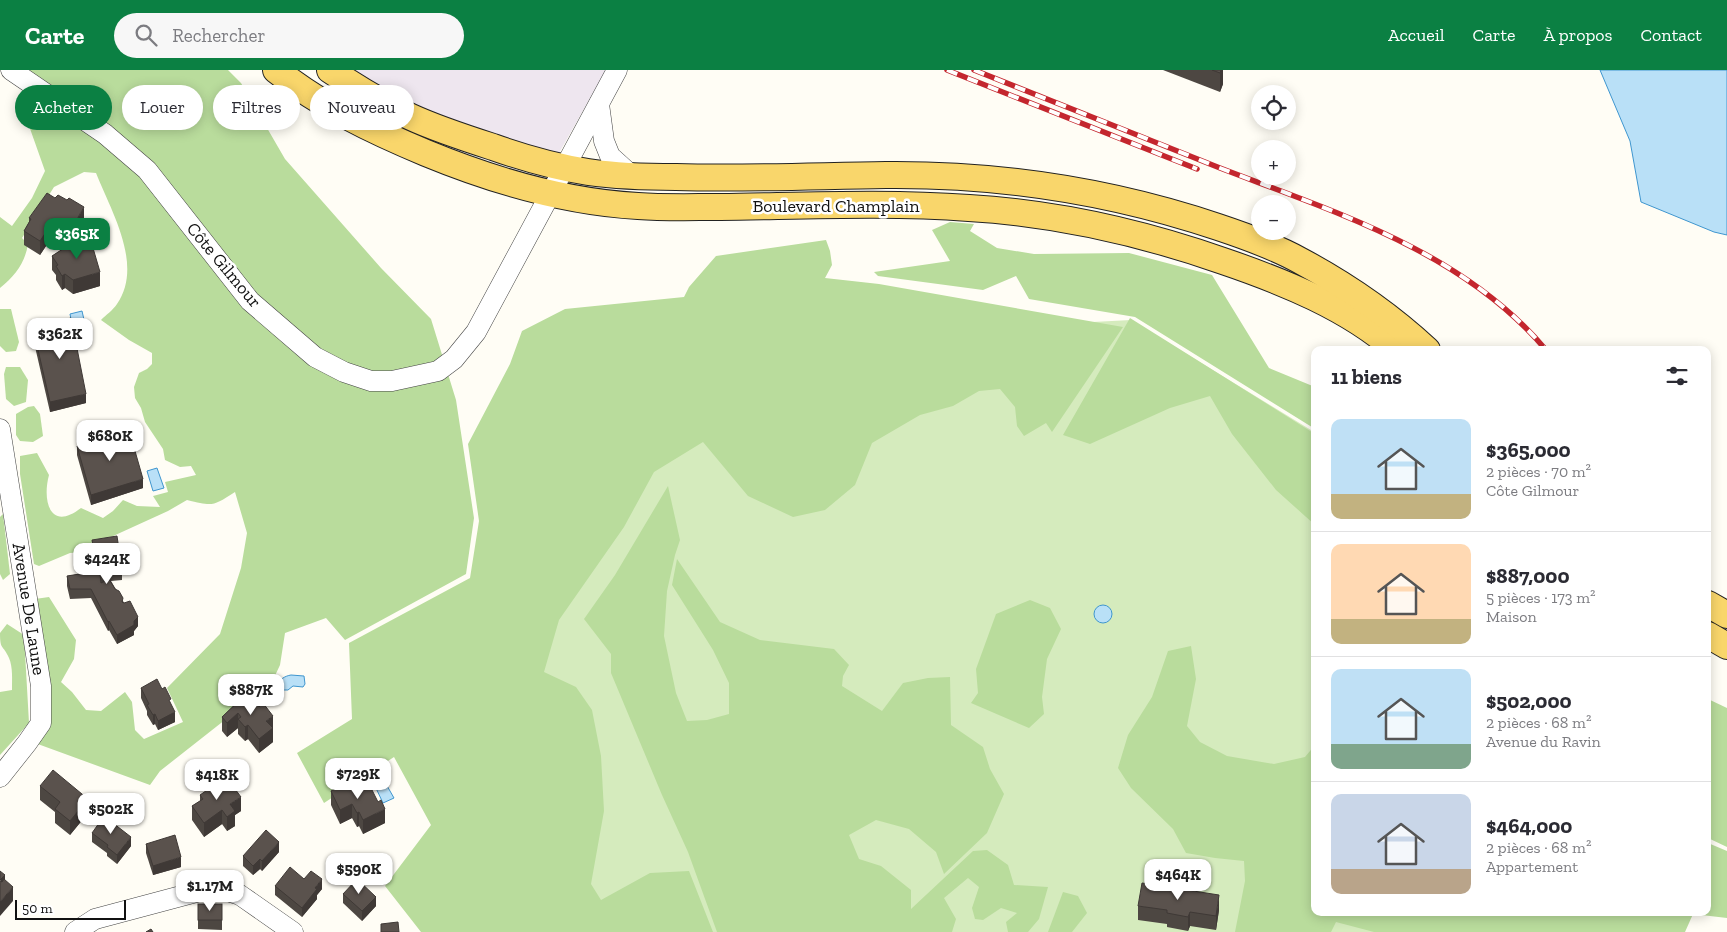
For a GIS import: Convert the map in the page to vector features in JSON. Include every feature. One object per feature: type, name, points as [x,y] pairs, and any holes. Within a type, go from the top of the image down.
[{"type":"main road","name":"Boulevard Champlain","points":[[276,70],[325,104],[370,128],[442,159],[549,194],[587,201],[644,206],[896,205],[971,208],[1034,215],[1146,237],[1250,270],[1330,306],[1362,324],[1391,346]]},
{"type":"main road","name":"Boulevard Champlain","points":[[330,70],[347,82],[410,117],[523,158],[588,172],[631,176],[723,178],[887,175],[954,177],[1056,187],[1172,212],[1244,236],[1297,258],[1373,304],[1423,346]]},
{"type":"main road","points":[[1711,606],[1727,614]]},
{"type":"main road","points":[[1711,637],[1727,646]]},
{"type":"street","name":"Côte Gilmour","points":[[12,70],[105,134],[147,170],[250,301],[315,357],[344,372],[371,381],[392,381],[438,371],[454,359],[476,332],[617,70]]},
{"type":"street","points":[[599,104],[604,141],[610,156],[631,176]]},
{"type":"street","name":"Avenue De Laune","points":[[0,429],[41,686],[41,723],[0,777]]},
{"type":"street","points":[[75,932],[95,919],[215,887],[240,895],[294,932]]},
{"type":"shaded area","points":[[352,70],[606,70],[559,153],[527,146],[415,106],[414,85],[378,85]]},
{"type":"green space","points":[[27,70],[228,70],[242,85],[213,85],[213,130],[268,130],[285,159],[381,268],[431,319],[456,400],[474,518],[466,574],[345,640],[326,618],[285,633],[280,665],[266,695],[249,701],[160,771],[150,785],[35,743],[35,599],[49,597],[76,640],[74,659],[61,682],[72,692],[86,710],[101,711],[125,692],[132,702],[135,730],[144,739],[183,722],[167,688],[220,634],[241,568],[247,533],[235,492],[212,504],[187,500],[168,511],[111,537],[93,541],[84,552],[70,553],[39,566],[34,564],[20,474],[20,456],[37,453],[49,475],[47,485],[48,503],[55,515],[62,517],[70,515],[81,508],[103,518],[123,500],[137,506],[160,507],[153,496],[168,492],[165,482],[196,475],[191,466],[180,467],[165,460],[163,449],[145,422],[141,408],[135,398],[134,387],[139,373],[152,364],[152,353],[129,340],[101,320],[117,304],[124,289],[127,272],[122,238],[96,173],[84,172],[54,187],[22,238],[28,244],[22,263],[15,274],[0,288],[0,217],[12,226],[32,198],[45,171],[30,130],[112,130],[112,85],[27,85]]},
{"type":"green space","points":[[950,222],[974,224],[970,231],[997,248],[1034,254],[1129,253],[1212,275],[1269,368],[1311,385],[1311,427],[1135,317],[1029,299],[1016,276],[983,290],[878,276],[874,272],[950,261],[932,230]]},
{"type":"green space","points":[[826,240],[832,265],[825,278],[879,284],[1123,327],[1052,432],[1046,423],[1024,436],[1017,426],[1015,407],[1000,389],[979,391],[953,406],[920,415],[872,443],[855,485],[825,510],[793,517],[748,496],[703,442],[654,472],[624,527],[559,620],[544,672],[576,687],[592,710],[601,756],[604,811],[591,884],[601,900],[650,873],[689,871],[713,932],[421,932],[385,886],[431,825],[394,757],[324,803],[297,753],[352,719],[349,643],[470,578],[479,521],[468,444],[510,364],[522,331],[565,309],[684,297],[689,287],[716,256]]},
{"type":"green space","points":[[0,309],[11,309],[19,342],[16,351],[6,352],[0,346]]},
{"type":"green space","points":[[1130,318],[1311,431],[1311,521],[1276,490],[1232,434],[1210,396],[1170,408],[1090,444],[1063,435]]},
{"type":"green space","points":[[1131,320],[1311,430],[1311,916],[1382,916],[1650,932],[508,932],[543,351]]},
{"type":"green space","points":[[6,367],[20,367],[28,380],[26,402],[14,406],[6,399],[4,374]]},
{"type":"green space","points":[[34,406],[40,414],[43,436],[33,442],[20,441],[16,435],[16,414],[28,407]]},
{"type":"green space","points":[[668,486],[680,540],[667,591],[664,636],[676,693],[687,721],[707,720],[729,714],[729,683],[713,650],[672,585],[677,559],[720,622],[760,640],[834,649],[849,665],[843,676],[842,686],[882,711],[903,683],[928,678],[950,677],[951,725],[983,747],[990,769],[1004,794],[987,833],[944,874],[936,852],[909,829],[876,820],[849,835],[859,859],[881,866],[911,890],[911,909],[973,851],[987,850],[1008,865],[1014,885],[1048,887],[1039,919],[1028,932],[1008,932],[1006,922],[1017,913],[1001,908],[983,920],[975,919],[972,908],[979,887],[968,878],[944,898],[956,919],[952,932],[717,932],[688,852],[611,673],[611,654],[584,619],[615,575]]},
{"type":"green space","points":[[3,514],[10,574],[3,580],[0,574],[0,517]]},
{"type":"green space","points":[[1030,600],[1050,608],[1061,629],[1047,659],[1042,697],[1044,714],[1029,728],[971,703],[978,693],[976,669],[996,614]]},
{"type":"green space","points":[[7,624],[24,635],[29,723],[0,755],[0,692],[12,690],[10,662],[0,639],[0,633]]},
{"type":"green space","points":[[1191,646],[1196,679],[1187,726],[1200,742],[1227,756],[1274,764],[1305,757],[1311,750],[1311,916],[1692,916],[1685,932],[1374,932],[1336,922],[1331,932],[1235,932],[1245,881],[1244,861],[1186,853],[1173,829],[1131,788],[1118,768],[1128,735],[1152,697],[1168,651]]},
{"type":"green space","points":[[1711,700],[1727,708],[1727,847],[1711,839]]},
{"type":"green space","points":[[1711,844],[1727,851],[1727,918],[1710,916]]},
{"type":"green space","points":[[1063,892],[1078,896],[1087,913],[1072,932],[1048,932]]},
{"type":"water","points":[[1600,70],[1727,70],[1727,235],[1714,232],[1641,202],[1630,141]]},
{"type":"water","points":[[82,311],[88,337],[75,340],[70,314]]},
{"type":"water","points":[[157,468],[164,488],[153,491],[147,471]]},
{"type":"water","points":[[1099,605],[1107,605],[1112,610],[1110,621],[1099,623],[1094,618],[1094,610]]},
{"type":"water","points":[[291,675],[304,676],[305,684],[303,687],[293,686],[288,690],[281,690],[279,682]]},
{"type":"water","points":[[382,777],[394,798],[383,803],[375,786],[372,787],[371,783]]},
{"type":"building","points":[[47,193],[55,198],[58,195],[67,200],[69,198],[84,207],[70,231],[66,229],[63,234],[50,226],[40,241],[24,231],[31,219],[29,218]]},
{"type":"building","points":[[84,235],[93,248],[100,272],[73,280],[65,274],[62,276],[52,256]]},
{"type":"building","points":[[71,318],[86,394],[50,402],[33,328]]},
{"type":"building","points":[[129,430],[143,479],[91,495],[77,446]]},
{"type":"building","points":[[117,536],[122,570],[100,574],[101,583],[109,579],[123,598],[122,602],[130,601],[138,617],[134,621],[134,625],[117,635],[91,589],[70,589],[67,576],[86,573],[85,569],[91,568],[91,573],[97,572],[92,540]]},
{"type":"building","points":[[157,679],[162,689],[165,687],[175,712],[158,721],[147,705],[149,704],[141,688]]},
{"type":"building","points":[[245,695],[259,707],[263,703],[273,716],[266,721],[273,728],[259,739],[248,725],[245,727],[238,719],[241,717],[238,713],[227,723],[222,717]]},
{"type":"building","points":[[53,770],[88,799],[70,821],[55,809],[60,802],[40,786]]},
{"type":"building","points":[[226,777],[241,797],[230,804],[235,811],[227,817],[222,810],[204,823],[192,806],[203,799],[200,795]]},
{"type":"building","points":[[349,782],[353,790],[368,782],[378,802],[381,800],[385,809],[363,820],[352,804],[340,810],[331,791]]},
{"type":"building","points":[[104,816],[131,837],[117,855],[107,847],[108,845],[92,833]]},
{"type":"building","points":[[266,830],[279,842],[262,861],[260,859],[253,866],[243,856]]},
{"type":"building","points":[[175,835],[181,857],[153,866],[146,844]]},
{"type":"building","points":[[290,867],[304,879],[311,871],[322,879],[315,888],[317,889],[302,908],[275,886]]},
{"type":"building","points":[[0,871],[5,875],[0,880]]},
{"type":"building","points":[[4,879],[13,887],[0,902],[0,881],[2,882]]},
{"type":"building","points":[[357,879],[376,897],[362,911],[343,894]]},
{"type":"building","points":[[1142,883],[1219,895],[1216,916],[1190,912],[1188,917],[1167,913],[1167,910],[1138,906]]},
{"type":"building","points":[[198,904],[222,904],[222,920],[198,920]]},
{"type":"building","points":[[398,922],[399,932],[381,932],[381,924]]},
{"type":"railway","points":[[947,70],[1197,169]]},
{"type":"railway","points":[[974,70],[1308,201],[1395,239],[1437,261],[1477,286],[1513,316],[1542,346]]}]
